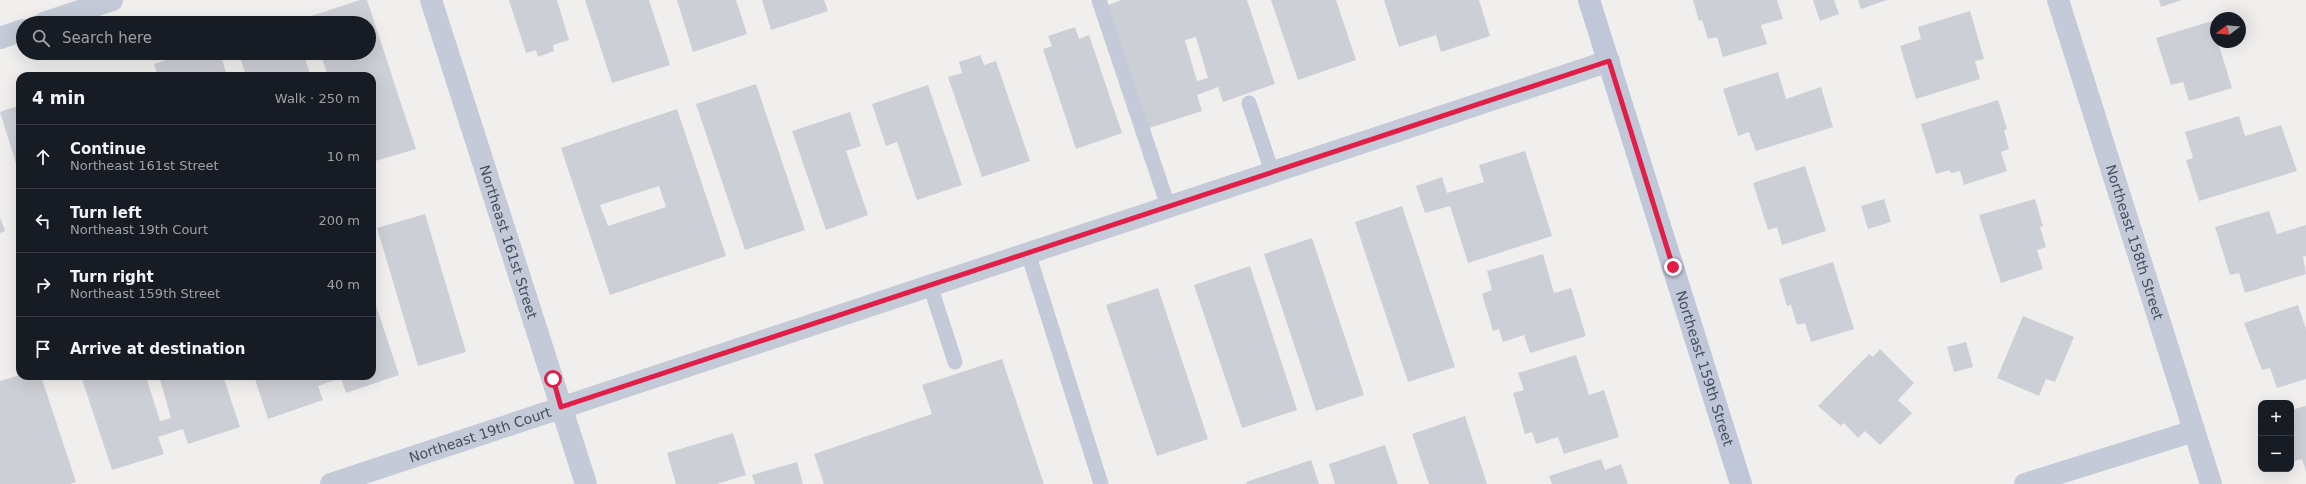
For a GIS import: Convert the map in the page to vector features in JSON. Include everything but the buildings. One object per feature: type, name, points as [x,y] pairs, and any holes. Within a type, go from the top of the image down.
[{"type":"street","points":[[65,16],[112,0]]},
{"type":"street","name":"Northeast 161st Street","points":[[431,0],[586,484]]},
{"type":"street","name":"Northeast 159th Street","points":[[1589,0],[1741,484]]},
{"type":"street","name":"Northeast 158th Street","points":[[2058,0],[2211,484]]},
{"type":"street","points":[[0,38],[16,32]]},
{"type":"street","name":"Northeast 19th Court","points":[[331,484],[1609,61]]},
{"type":"street","points":[[2025,484],[2194,431]]},
{"type":"lane","points":[[1099,0],[1168,206]]},
{"type":"lane","points":[[1249,104],[1272,172]]},
{"type":"lane","points":[[1028,253],[1101,484]]},
{"type":"lane","points":[[930,285],[955,362]]},
{"type":"route","points":[[553,379],[561,407],[1609,61],[1673,267]]}]
